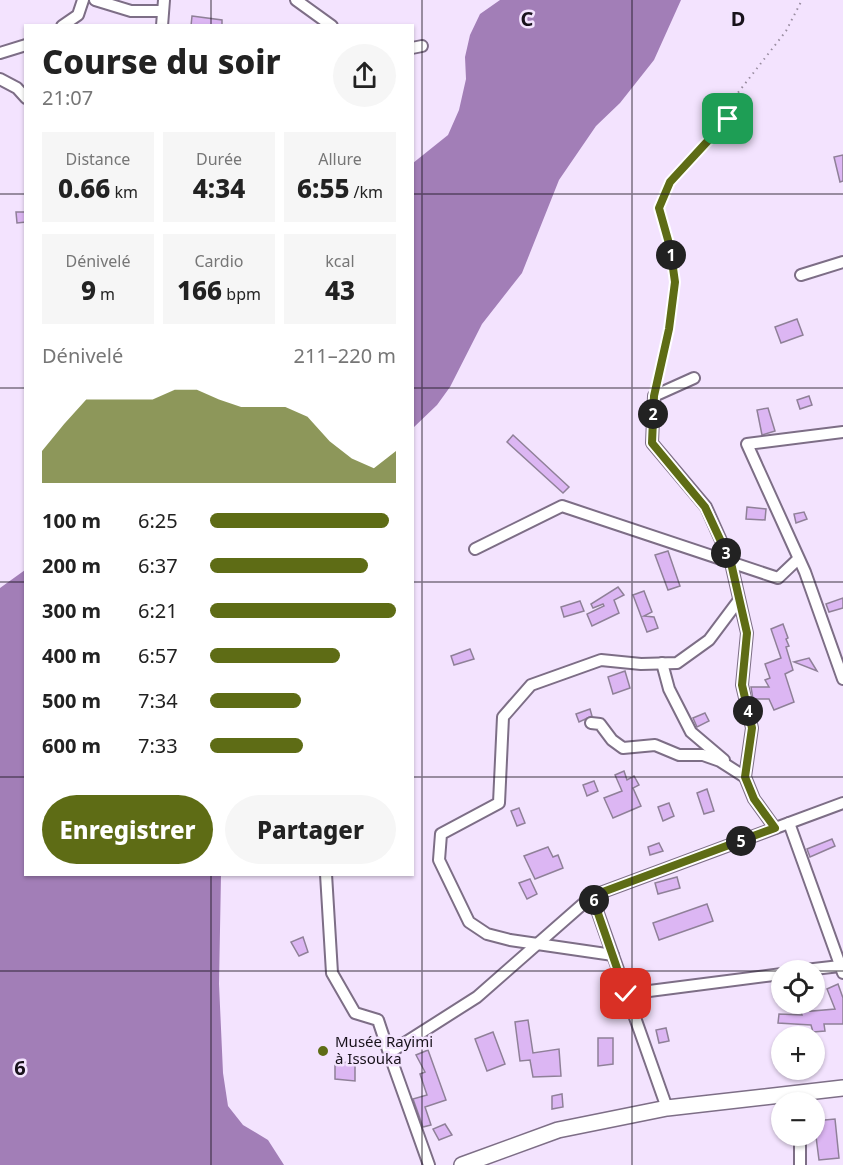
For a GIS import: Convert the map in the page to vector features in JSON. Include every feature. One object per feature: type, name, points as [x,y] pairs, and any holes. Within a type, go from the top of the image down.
[{"type":"street","points":[[65,24],[78,15],[83,0]]},
{"type":"street","points":[[95,0],[131,11],[164,6],[162,24]]},
{"type":"street","points":[[296,0],[329,24]]},
{"type":"street","points":[[0,53],[24,46]]},
{"type":"street","points":[[0,80],[17,88],[24,96]]},
{"type":"street","points":[[801,275],[843,262]]},
{"type":"street","points":[[694,378],[654,396],[652,443],[705,507],[731,563],[747,633],[742,685],[752,728],[745,777]]},
{"type":"street","points":[[843,432],[747,444],[798,559],[843,679]]},
{"type":"street","points":[[475,549],[562,506],[778,578],[798,559]]},
{"type":"street","points":[[613,955],[487,934],[469,922],[439,860],[441,834],[499,803],[503,717],[531,685],[601,660],[677,663],[709,640],[740,600]]},
{"type":"street","points":[[662,663],[669,689],[691,732],[745,777],[754,799],[775,828]]},
{"type":"street","points":[[591,723],[600,724],[612,740],[623,748],[655,745],[679,755],[702,755],[720,761],[745,777]]},
{"type":"street","points":[[389,1053],[477,997],[592,896],[843,803]]},
{"type":"street","points":[[789,823],[842,969],[825,969]]},
{"type":"street","points":[[326,876],[332,973],[355,1013],[378,1020],[429,1165]]},
{"type":"street","points":[[592,896],[667,1108]]},
{"type":"street","points":[[626,994],[771,975]]},
{"type":"street","points":[[825,1092],[843,1088]]},
{"type":"street","points":[[462,1165],[558,1130],[667,1108],[771,1100]]},
{"type":"street","points":[[800,1146],[800,1165]]},
{"type":"path","points":[[654,396],[669,329],[675,282],[670,247],[659,208],[670,182],[728,119],[730,103],[786,31],[802,0]]},
{"type":"shaded area","points":[[500,0],[681,0],[654,60],[620,103],[596,126],[559,180],[522,273],[482,324],[450,387],[437,405],[414,427],[414,162],[448,135],[459,110],[466,79],[465,57],[470,35],[480,14]]},
{"type":"shaded area","points":[[24,571],[24,876],[221,876],[219,984],[223,1073],[228,1106],[243,1125],[268,1140],[284,1165],[0,1165],[0,588]]},
{"type":"building","points":[[192,16],[222,20],[222,24],[191,24]]},
{"type":"building","points":[[843,155],[843,181],[840,182],[834,157]]},
{"type":"building","points":[[16,212],[24,212],[24,222],[17,223]]},
{"type":"building","points":[[797,319],[803,335],[781,343],[775,327]]},
{"type":"building","points":[[809,396],[812,405],[800,409],[797,400]]},
{"type":"building","points":[[768,408],[775,431],[762,435],[757,410]]},
{"type":"building","points":[[513,435],[569,487],[563,493],[507,442]]},
{"type":"building","points":[[747,507],[766,509],[765,520],[746,519]]},
{"type":"building","points":[[804,512],[807,519],[796,523],[794,514]]},
{"type":"building","points":[[668,551],[680,586],[668,590],[655,555]]},
{"type":"building","points":[[618,587],[624,595],[614,600],[619,613],[592,626],[587,614],[604,606],[603,604],[593,608],[591,604]]},
{"type":"building","points":[[644,591],[652,612],[644,616],[654,617],[658,628],[647,632],[633,595]]},
{"type":"building","points":[[843,598],[843,608],[829,612],[826,604]]},
{"type":"building","points":[[580,601],[584,611],[564,617],[561,607]]},
{"type":"building","points":[[783,624],[788,638],[786,639],[789,646],[786,647],[793,670],[785,674],[794,702],[774,710],[769,699],[753,699],[751,687],[769,687],[765,680],[770,678],[765,664],[781,658],[771,629]]},
{"type":"building","points":[[470,649],[474,659],[454,665],[451,656]]},
{"type":"building","points":[[809,658],[817,671],[794,662]]},
{"type":"building","points":[[625,671],[630,688],[613,694],[608,677]]},
{"type":"building","points":[[590,709],[592,716],[579,722],[576,714]]},
{"type":"building","points":[[705,713],[709,721],[697,727],[693,718]]},
{"type":"building","points":[[624,771],[627,780],[634,776],[639,785],[633,788],[641,806],[613,818],[604,798],[622,791],[615,775]]},
{"type":"building","points":[[594,781],[598,791],[587,796],[583,785]]},
{"type":"building","points":[[707,789],[714,811],[704,814],[697,793]]},
{"type":"building","points":[[669,803],[674,816],[663,821],[658,807]]},
{"type":"building","points":[[519,808],[525,823],[517,826],[511,811]]},
{"type":"building","points":[[832,839],[835,846],[810,857],[807,849]]},
{"type":"building","points":[[659,843],[663,851],[650,855],[648,847]]},
{"type":"building","points":[[548,847],[553,857],[558,855],[563,868],[535,879],[524,856]]},
{"type":"building","points":[[677,877],[680,888],[658,894],[655,883]]},
{"type":"building","points":[[530,879],[537,894],[527,899],[519,883]]},
{"type":"building","points":[[707,904],[713,921],[659,940],[653,923]]},
{"type":"building","points":[[303,937],[308,952],[299,956],[291,942]]},
{"type":"building","points":[[838,984],[843,998],[843,1024],[811,1026],[778,1023],[779,1014],[825,1014],[825,1010],[835,1009],[827,989]]},
{"type":"building","points":[[528,1020],[533,1053],[559,1049],[561,1076],[533,1077],[530,1060],[520,1061],[515,1022]]},
{"type":"building","points":[[666,1028],[669,1041],[659,1043],[656,1030]]},
{"type":"building","points":[[493,1032],[505,1064],[487,1071],[475,1039]]},
{"type":"building","points":[[598,1038],[613,1038],[613,1064],[598,1066]]},
{"type":"building","points":[[428,1050],[446,1100],[425,1107],[431,1125],[423,1127],[413,1099],[427,1095],[420,1074],[425,1072],[416,1055]]},
{"type":"building","points":[[335,1062],[355,1063],[355,1081],[335,1079]]},
{"type":"building","points":[[562,1094],[563,1107],[552,1109],[552,1096]]},
{"type":"building","points":[[835,1119],[839,1158],[819,1160],[817,1146],[825,1146],[825,1120]]},
{"type":"building","points":[[445,1124],[452,1135],[439,1140],[433,1129]]},
{"type":"place","name":"Musée Rayimi à Issouka","points":[[323,1051]]},
{"type":"route","points":[[626,994],[592,896],[775,828],[754,799],[745,777],[752,728],[742,685],[747,633],[731,563],[705,507],[652,443],[654,396],[669,329],[675,282],[670,247],[659,208],[670,182],[728,119]]}]
